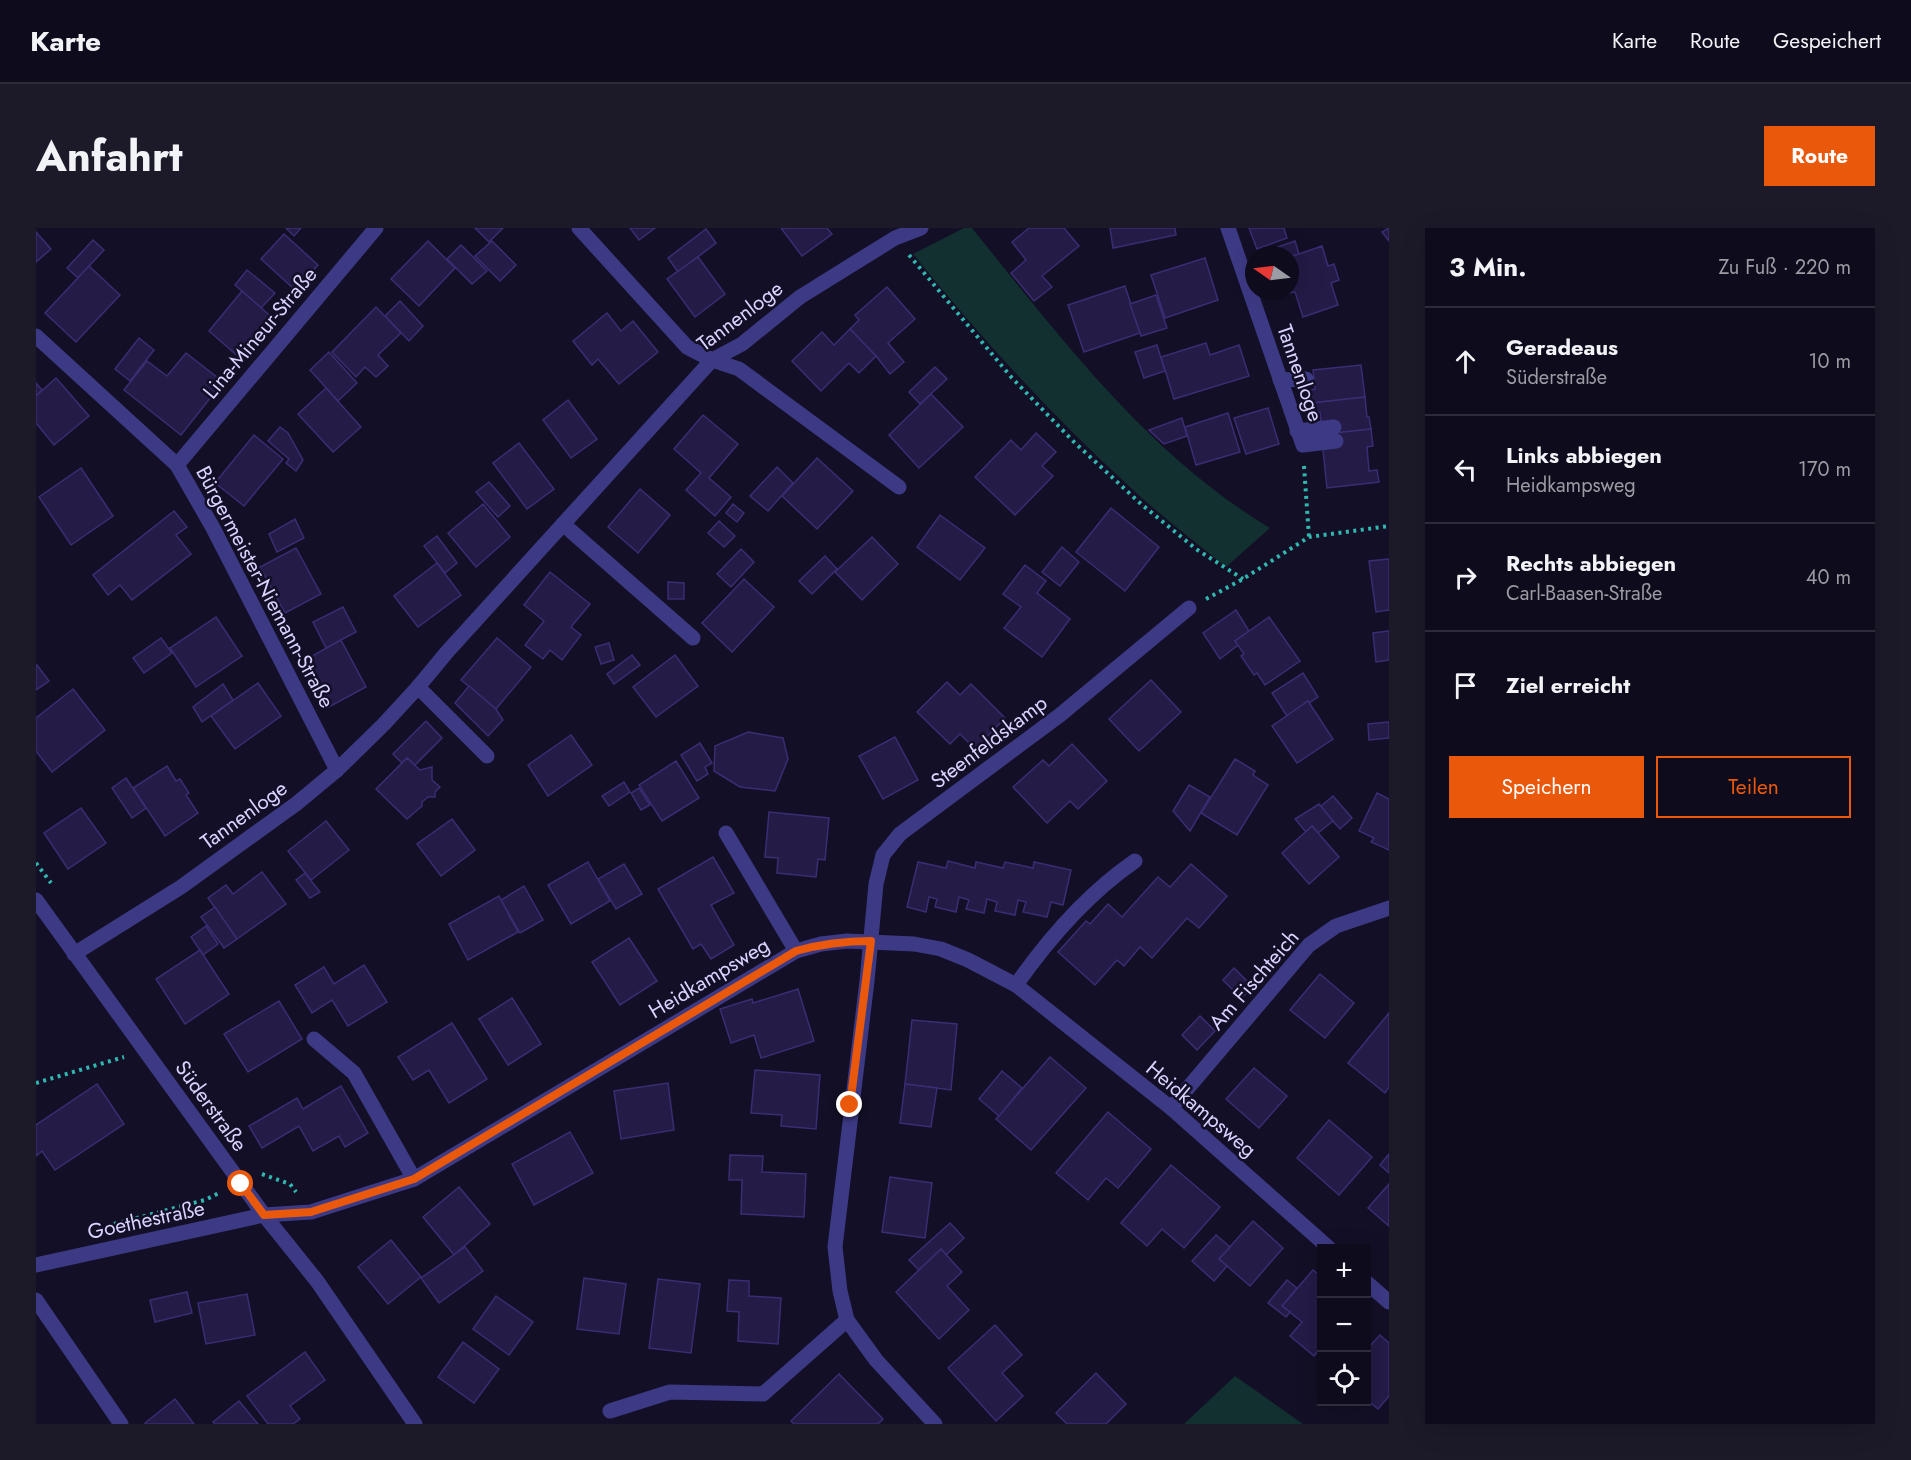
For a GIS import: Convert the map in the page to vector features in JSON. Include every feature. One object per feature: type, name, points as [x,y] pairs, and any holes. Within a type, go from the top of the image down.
[{"type":"street","name":"Lina-Mineur-Straße","points":[[177,465],[376,228]]},
{"type":"street","points":[[579,228],[687,347],[712,360],[739,369],[899,487]]},
{"type":"street","name":"Tannenloge","points":[[74,954],[181,886],[296,804],[337,770],[418,687],[447,652],[712,360],[742,344],[800,297],[895,238],[921,228]]},
{"type":"street","name":"Tannenloge","points":[[1228,228],[1245,264]]},
{"type":"street","name":"Tannenloge","points":[[1257,300],[1300,438]]},
{"type":"street","name":"Bürgermeister-Niemann-Straße","points":[[36,336],[177,465],[213,528],[337,770]]},
{"type":"street","points":[[1280,380],[1306,379]]},
{"type":"street","points":[[1300,438],[1335,434]]},
{"type":"street","points":[[563,524],[693,638]]},
{"type":"street","name":"Steenfeldskamp","points":[[847,1320],[840,1291],[835,1247],[876,884],[883,855],[900,834],[1060,715],[1189,608]]},
{"type":"street","points":[[418,687],[487,756]]},
{"type":"street","points":[[726,833],[796,951]]},
{"type":"street","points":[[1016,985],[1068,918],[1111,878],[1135,861]]},
{"type":"street","name":"Süderstraße","points":[[36,900],[241,1184],[316,1281],[415,1424]]},
{"type":"street","name":"Am Fischteich","points":[[1171,1108],[1309,945],[1336,926],[1389,908]]},
{"type":"street","name":"Heidkampsweg","points":[[264,1215],[311,1212],[414,1179],[796,951],[830,943],[871,941],[914,944],[941,949],[1016,985],[1171,1108],[1324,1244]]},
{"type":"street","points":[[314,1039],[354,1073],[414,1179]]},
{"type":"street","name":"Goethestraße","points":[[36,1265],[264,1215]]},
{"type":"street","points":[[1371,1286],[1389,1302]]},
{"type":"street","points":[[36,1300],[120,1424]]},
{"type":"street","points":[[610,1411],[669,1392],[763,1395],[847,1320],[876,1360],[935,1424]]},
{"type":"path","points":[[895,238],[1012,378],[1074,442],[1141,504],[1196,549],[1243,579]]},
{"type":"path","name":"Tannenloge","points":[[1300,438],[1309,537]]},
{"type":"path","points":[[1189,608],[1243,579],[1309,537],[1389,526]]},
{"type":"path","points":[[36,1083],[145,1051]]},
{"type":"path","points":[[104,1226],[205,1200],[241,1184]]},
{"type":"green space","points":[[964,228],[972,228],[1073,352],[1145,430],[1184,466],[1226,499],[1270,528],[1226,567],[1142,498],[1073,433],[991,346],[913,254]]},
{"type":"green space","points":[[1235,1376],[1303,1424],[1184,1424]]},
{"type":"building","points":[[286,228],[301,228],[294,236]]},
{"type":"building","points":[[475,228],[503,228],[489,242]]},
{"type":"building","points":[[630,228],[655,228],[639,240]]},
{"type":"building","points":[[781,228],[827,228],[832,234],[802,256]]},
{"type":"building","points":[[1029,228],[1064,228],[1079,246],[1042,276],[1052,287],[1034,301],[1011,273],[1026,260],[1012,242]]},
{"type":"building","points":[[1110,228],[1175,228],[1176,235],[1113,248]]},
{"type":"building","points":[[1249,228],[1284,228],[1287,238],[1265,246],[1256,246]]},
{"type":"building","points":[[1389,228],[1389,241],[1382,232]]},
{"type":"building","points":[[706,229],[716,243],[678,272],[668,258]]},
{"type":"building","points":[[36,232],[51,249],[36,262]]},
{"type":"building","points":[[284,234],[318,265],[295,290],[261,259]]},
{"type":"building","points":[[93,240],[104,250],[78,278],[67,268]]},
{"type":"building","points":[[428,241],[455,268],[419,306],[391,279]]},
{"type":"building","points":[[492,241],[516,265],[500,281],[475,256]]},
{"type":"building","points":[[1295,241],[1297,246],[1281,246]]},
{"type":"building","points":[[461,245],[487,271],[472,284],[447,259]]},
{"type":"building","points":[[1322,246],[1328,266],[1334,264],[1339,280],[1331,283],[1338,305],[1303,317],[1298,300],[1299,254]]},
{"type":"building","points":[[698,257],[725,294],[695,317],[667,279]]},
{"type":"building","points":[[1205,258],[1218,300],[1165,318],[1151,275]]},
{"type":"building","points":[[89,266],[120,295],[76,342],[45,313]]},
{"type":"building","points":[[247,270],[275,293],[261,308],[235,285]]},
{"type":"building","points":[[1125,286],[1140,333],[1084,352],[1068,305]]},
{"type":"building","points":[[887,287],[915,319],[888,343],[904,362],[890,374],[850,329],[859,320],[855,315]]},
{"type":"building","points":[[242,291],[275,320],[241,359],[209,331]]},
{"type":"building","points":[[1156,295],[1167,328],[1141,336],[1130,304]]},
{"type":"building","points":[[400,301],[423,326],[409,341],[385,316]]},
{"type":"building","points":[[376,307],[401,333],[378,355],[388,366],[376,377],[365,367],[356,377],[332,352]]},
{"type":"building","points":[[607,313],[621,331],[633,321],[658,352],[619,384],[598,359],[592,365],[573,341]]},
{"type":"building","points":[[850,329],[876,356],[859,373],[849,363],[821,391],[792,361],[822,332],[834,345]]},
{"type":"building","points":[[139,338],[154,350],[130,381],[115,369]]},
{"type":"building","points":[[1206,343],[1210,355],[1239,345],[1249,376],[1174,399],[1161,357]]},
{"type":"building","points":[[1157,345],[1165,371],[1144,378],[1135,352]]},
{"type":"building","points":[[329,352],[357,383],[338,401],[310,370]]},
{"type":"building","points":[[186,353],[223,382],[181,435],[124,390],[147,361],[167,376]]},
{"type":"building","points":[[1361,365],[1365,397],[1312,403],[1311,390],[1315,389],[1313,370]]},
{"type":"building","points":[[935,367],[947,379],[920,404],[909,392]]},
{"type":"building","points":[[56,378],[89,416],[54,445],[36,423],[36,396]]},
{"type":"building","points":[[36,383],[42,390],[36,396]]},
{"type":"building","points":[[326,388],[361,427],[333,452],[298,414]]},
{"type":"building","points":[[931,394],[963,427],[919,468],[889,435]]},
{"type":"building","points":[[1365,397],[1371,429],[1335,433],[1321,422],[1320,412],[1313,413],[1312,403]]},
{"type":"building","points":[[568,400],[597,439],[571,458],[543,420]]},
{"type":"building","points":[[1268,408],[1279,444],[1246,454],[1234,418]]},
{"type":"building","points":[[1228,413],[1240,452],[1196,465],[1185,427]]},
{"type":"building","points":[[703,415],[738,444],[709,478],[731,497],[715,516],[686,490],[701,473],[674,449]]},
{"type":"building","points":[[1182,418],[1187,436],[1164,444],[1149,430]]},
{"type":"building","points":[[280,427],[288,433],[303,460],[296,471],[286,463],[289,459],[268,441]]},
{"type":"building","points":[[1371,429],[1373,446],[1367,447],[1369,471],[1377,470],[1379,482],[1327,488],[1323,450],[1335,433]]},
{"type":"building","points":[[1036,433],[1056,452],[1042,466],[1053,476],[1015,515],[975,477],[1011,440],[1021,450]]},
{"type":"building","points":[[254,435],[283,459],[244,506],[215,483]]},
{"type":"building","points":[[519,443],[554,489],[527,509],[493,463]]},
{"type":"building","points":[[817,458],[853,491],[817,529],[782,496]]},
{"type":"building","points":[[777,467],[793,483],[768,511],[750,496]]},
{"type":"building","points":[[81,468],[113,516],[71,545],[39,497]]},
{"type":"building","points":[[489,482],[510,506],[498,517],[476,492]]},
{"type":"building","points":[[640,489],[670,515],[638,553],[608,527]]},
{"type":"building","points":[[483,504],[510,537],[476,567],[448,533]]},
{"type":"building","points":[[733,504],[744,513],[737,522],[726,513]]},
{"type":"building","points":[[1111,508],[1159,547],[1125,591],[1076,552]]},
{"type":"building","points":[[174,511],[187,527],[176,535],[191,554],[132,600],[120,585],[108,595],[93,575]]},
{"type":"building","points":[[940,515],[985,548],[960,580],[917,547]]},
{"type":"building","points":[[295,519],[304,538],[277,552],[269,534]]},
{"type":"building","points":[[719,521],[735,536],[724,547],[708,533]]},
{"type":"building","points":[[437,536],[457,563],[445,573],[424,546]]},
{"type":"building","points":[[872,537],[898,564],[862,600],[835,572]]},
{"type":"building","points":[[1062,547],[1079,562],[1060,586],[1042,572]]},
{"type":"building","points":[[296,548],[321,594],[285,613],[260,567]]},
{"type":"building","points":[[741,549],[754,562],[731,587],[717,574]]},
{"type":"building","points":[[825,556],[837,569],[812,594],[799,581]]},
{"type":"building","points":[[1389,559],[1389,610],[1376,612],[1369,561]]},
{"type":"building","points":[[437,563],[461,595],[418,627],[394,596]]},
{"type":"building","points":[[1025,565],[1046,581],[1037,593],[1070,619],[1042,657],[1004,628],[1021,607],[1003,594]]},
{"type":"building","points":[[550,572],[590,604],[571,627],[581,635],[562,660],[550,650],[543,659],[525,645],[544,621],[524,605]]},
{"type":"building","points":[[744,579],[774,607],[732,652],[702,623]]},
{"type":"building","points":[[668,582],[684,583],[684,599],[668,599]]},
{"type":"building","points":[[343,607],[356,632],[326,648],[313,622]]},
{"type":"building","points":[[1236,610],[1249,631],[1235,641],[1238,645],[1220,659],[1203,633]]},
{"type":"building","points":[[216,617],[242,656],[196,687],[170,648]]},
{"type":"building","points":[[1269,617],[1300,661],[1265,685],[1257,673],[1254,675],[1241,656],[1244,654],[1235,641]]},
{"type":"building","points":[[1389,631],[1389,660],[1376,662],[1373,633]]},
{"type":"building","points":[[161,638],[172,653],[144,673],[133,658]]},
{"type":"building","points":[[497,638],[531,667],[496,709],[461,680]]},
{"type":"building","points":[[341,640],[366,687],[327,708],[303,661]]},
{"type":"building","points":[[609,643],[614,660],[601,664],[595,647]]},
{"type":"building","points":[[632,655],[640,665],[614,684],[607,674]]},
{"type":"building","points":[[675,655],[698,686],[656,717],[633,687]]},
{"type":"building","points":[[36,666],[49,681],[36,690]]},
{"type":"building","points":[[1303,673],[1318,697],[1309,703],[1308,701],[1287,716],[1272,693]]},
{"type":"building","points":[[1151,680],[1181,712],[1139,751],[1109,719]]},
{"type":"building","points":[[947,682],[960,695],[971,684],[1005,718],[975,749],[960,734],[950,744],[917,712]]},
{"type":"building","points":[[258,683],[281,716],[235,749],[211,716]]},
{"type":"building","points":[[223,684],[233,700],[202,722],[193,707]]},
{"type":"building","points":[[469,686],[496,709],[503,720],[488,736],[455,703]]},
{"type":"building","points":[[73,689],[105,730],[52,772],[36,751],[36,718]]},
{"type":"building","points":[[1308,701],[1333,739],[1297,763],[1272,726]]},
{"type":"building","points":[[426,721],[442,738],[415,765],[407,758],[402,763],[393,754]]},
{"type":"building","points":[[1389,722],[1389,738],[1369,740],[1368,724]]},
{"type":"building","points":[[748,732],[783,738],[788,759],[775,791],[740,787],[714,771],[715,746]]},
{"type":"building","points":[[571,735],[592,765],[548,796],[528,765]]},
{"type":"building","points":[[895,737],[918,780],[883,799],[859,756]]},
{"type":"building","points":[[700,743],[712,763],[705,767],[708,774],[697,781],[681,755]]},
{"type":"building","points":[[1072,744],[1107,781],[1078,809],[1070,801],[1047,823],[1013,787],[1043,760],[1049,766]]},
{"type":"building","points":[[407,758],[420,770],[432,767],[432,780],[440,787],[435,792],[435,797],[428,797],[422,802],[422,806],[407,819],[376,789]]},
{"type":"building","points":[[1235,759],[1255,771],[1253,775],[1268,785],[1237,835],[1201,813]]},
{"type":"building","points":[[676,761],[699,798],[662,821],[639,785]]},
{"type":"building","points":[[167,766],[176,781],[180,779],[189,793],[186,795],[198,813],[165,836],[133,788]]},
{"type":"building","points":[[126,778],[146,808],[132,818],[112,788]]},
{"type":"building","points":[[624,782],[630,792],[609,806],[602,796]]},
{"type":"building","points":[[1189,785],[1210,797],[1190,831],[1173,811]]},
{"type":"building","points":[[639,788],[650,805],[641,810],[631,793]]},
{"type":"building","points":[[1377,793],[1389,799],[1389,850],[1371,842],[1374,838],[1359,831]]},
{"type":"building","points":[[1333,796],[1352,818],[1340,829],[1320,807]]},
{"type":"building","points":[[1319,804],[1333,821],[1318,833],[1312,826],[1306,832],[1295,819]]},
{"type":"building","points":[[81,808],[106,843],[68,869],[44,833]]},
{"type":"building","points":[[769,812],[829,818],[825,860],[818,859],[816,877],[777,873],[778,858],[765,857]]},
{"type":"building","points":[[452,819],[475,850],[441,876],[417,844]]},
{"type":"building","points":[[326,821],[349,850],[311,880],[288,851]]},
{"type":"building","points":[[1312,826],[1339,857],[1309,884],[1282,853]]},
{"type":"building","points":[[713,857],[734,893],[711,905],[734,945],[711,959],[701,944],[693,949],[658,889]]},
{"type":"building","points":[[948,861],[975,868],[976,862],[1003,868],[1005,862],[1033,868],[1034,862],[1071,870],[1063,905],[1051,902],[1047,917],[1023,912],[1026,902],[1018,900],[1015,915],[995,911],[997,902],[987,899],[984,913],[966,909],[969,900],[959,897],[956,912],[935,907],[937,899],[929,897],[926,912],[907,907],[918,862],[946,868]]},
{"type":"building","points":[[588,862],[610,901],[571,924],[548,885]]},
{"type":"building","points":[[624,864],[642,894],[616,909],[598,879]]},
{"type":"building","points":[[1191,864],[1227,896],[1199,928],[1187,918],[1152,958],[1140,947],[1124,966],[1117,960],[1095,985],[1058,952],[1086,921],[1090,924],[1108,904],[1122,917],[1158,877],[1170,887]]},
{"type":"building","points":[[262,872],[286,904],[237,939],[208,898],[226,885],[233,894]]},
{"type":"building","points":[[305,873],[320,892],[310,898],[296,880]]},
{"type":"building","points":[[524,886],[543,920],[520,933],[501,900]]},
{"type":"building","points":[[499,896],[518,932],[468,960],[449,924]]},
{"type":"building","points":[[215,907],[237,939],[224,948],[201,917]]},
{"type":"building","points":[[206,926],[218,944],[203,955],[191,937]]},
{"type":"building","points":[[629,938],[657,981],[620,1005],[592,962]]},
{"type":"building","points":[[200,950],[229,994],[185,1024],[156,979]]},
{"type":"building","points":[[364,965],[387,1002],[348,1026],[332,1000],[312,1013],[295,985],[324,967],[334,984]]},
{"type":"building","points":[[1234,968],[1253,987],[1241,998],[1223,980]]},
{"type":"building","points":[[1320,974],[1354,1003],[1325,1038],[1290,1010]]},
{"type":"building","points":[[798,989],[814,1041],[761,1058],[754,1035],[731,1043],[720,1009],[752,999],[753,1003]]},
{"type":"building","points":[[512,998],[541,1044],[508,1065],[479,1019]]},
{"type":"building","points":[[279,1001],[302,1039],[248,1072],[224,1034]]},
{"type":"building","points":[[1389,1013],[1389,1087],[1385,1093],[1348,1063]]},
{"type":"building","points":[[1200,1016],[1215,1031],[1197,1050],[1182,1035]]},
{"type":"building","points":[[912,1020],[957,1024],[951,1090],[905,1084]]},
{"type":"building","points":[[452,1023],[487,1079],[449,1103],[429,1070],[413,1080],[398,1057]]},
{"type":"building","points":[[1050,1057],[1086,1088],[1031,1150],[996,1119]]},
{"type":"building","points":[[1254,1068],[1287,1096],[1259,1128],[1226,1099]]},
{"type":"building","points":[[755,1070],[820,1075],[816,1129],[781,1126],[782,1115],[751,1113]]},
{"type":"building","points":[[1002,1071],[1022,1088],[999,1116],[979,1099]]},
{"type":"building","points":[[668,1083],[674,1130],[621,1139],[614,1091]]},
{"type":"building","points":[[97,1084],[124,1124],[55,1170],[42,1151],[36,1156],[36,1125]]},
{"type":"building","points":[[905,1084],[937,1088],[931,1127],[900,1123]]},
{"type":"building","points":[[341,1086],[368,1133],[345,1147],[339,1136],[313,1151],[299,1126],[262,1148],[249,1126],[297,1098],[303,1109]]},
{"type":"building","points":[[1108,1112],[1151,1149],[1118,1188],[1106,1178],[1088,1200],[1056,1173]]},
{"type":"building","points":[[1329,1120],[1372,1157],[1339,1195],[1297,1158]]},
{"type":"building","points":[[570,1132],[593,1173],[534,1205],[512,1164]]},
{"type":"building","points":[[1389,1154],[1389,1173],[1380,1165]]},
{"type":"building","points":[[730,1155],[763,1156],[762,1172],[806,1174],[804,1217],[741,1214],[742,1180],[729,1180]]},
{"type":"building","points":[[1171,1165],[1220,1207],[1184,1248],[1162,1229],[1147,1246],[1121,1223]]},
{"type":"building","points":[[890,1177],[932,1183],[925,1238],[882,1232]]},
{"type":"building","points":[[1389,1184],[1389,1226],[1368,1208]]},
{"type":"building","points":[[459,1187],[490,1224],[454,1255],[423,1217]]},
{"type":"building","points":[[1253,1221],[1283,1248],[1250,1286],[1219,1259]]},
{"type":"building","points":[[950,1223],[964,1238],[946,1255],[941,1249],[919,1270],[909,1260]]},
{"type":"building","points":[[1216,1235],[1230,1247],[1219,1259],[1227,1266],[1214,1281],[1192,1261]]},
{"type":"building","points":[[391,1240],[421,1277],[388,1304],[358,1267]]},
{"type":"building","points":[[465,1247],[483,1271],[439,1303],[421,1278]]},
{"type":"building","points":[[941,1249],[962,1272],[947,1286],[969,1310],[939,1339],[896,1292]]},
{"type":"building","points":[[1313,1270],[1317,1273],[1317,1353],[1314,1356],[1290,1336],[1302,1322],[1282,1306]]},
{"type":"building","points":[[584,1278],[626,1284],[619,1334],[577,1329]]},
{"type":"building","points":[[658,1279],[700,1284],[691,1353],[649,1348]]},
{"type":"building","points":[[729,1280],[749,1281],[749,1296],[781,1298],[778,1344],[738,1341],[739,1312],[727,1311]]},
{"type":"building","points":[[1287,1280],[1297,1288],[1282,1306],[1290,1312],[1286,1317],[1268,1303]]},
{"type":"building","points":[[187,1292],[192,1313],[155,1322],[150,1300]]},
{"type":"building","points":[[247,1294],[255,1335],[206,1344],[198,1303]]},
{"type":"building","points":[[496,1296],[533,1322],[509,1355],[473,1329]]},
{"type":"building","points":[[995,1325],[1022,1355],[1002,1373],[1023,1396],[996,1421],[948,1368]]},
{"type":"building","points":[[1380,1335],[1389,1343],[1389,1396],[1378,1409],[1371,1403],[1371,1345]]},
{"type":"building","points":[[463,1342],[499,1369],[474,1403],[438,1377]]},
{"type":"building","points":[[305,1352],[325,1380],[290,1406],[300,1419],[293,1424],[268,1424],[247,1396]]},
{"type":"building","points":[[1096,1373],[1126,1404],[1106,1424],[1067,1424],[1056,1413]]},
{"type":"building","points":[[839,1374],[883,1419],[878,1424],[794,1424],[791,1421]]},
{"type":"building","points":[[175,1399],[194,1424],[145,1423]]},
{"type":"building","points":[[239,1401],[258,1424],[215,1424],[213,1422]]},
{"type":"route","points":[[241,1184],[264,1215],[311,1212],[414,1179],[796,951],[821,944],[871,941],[850,1105]]}]
